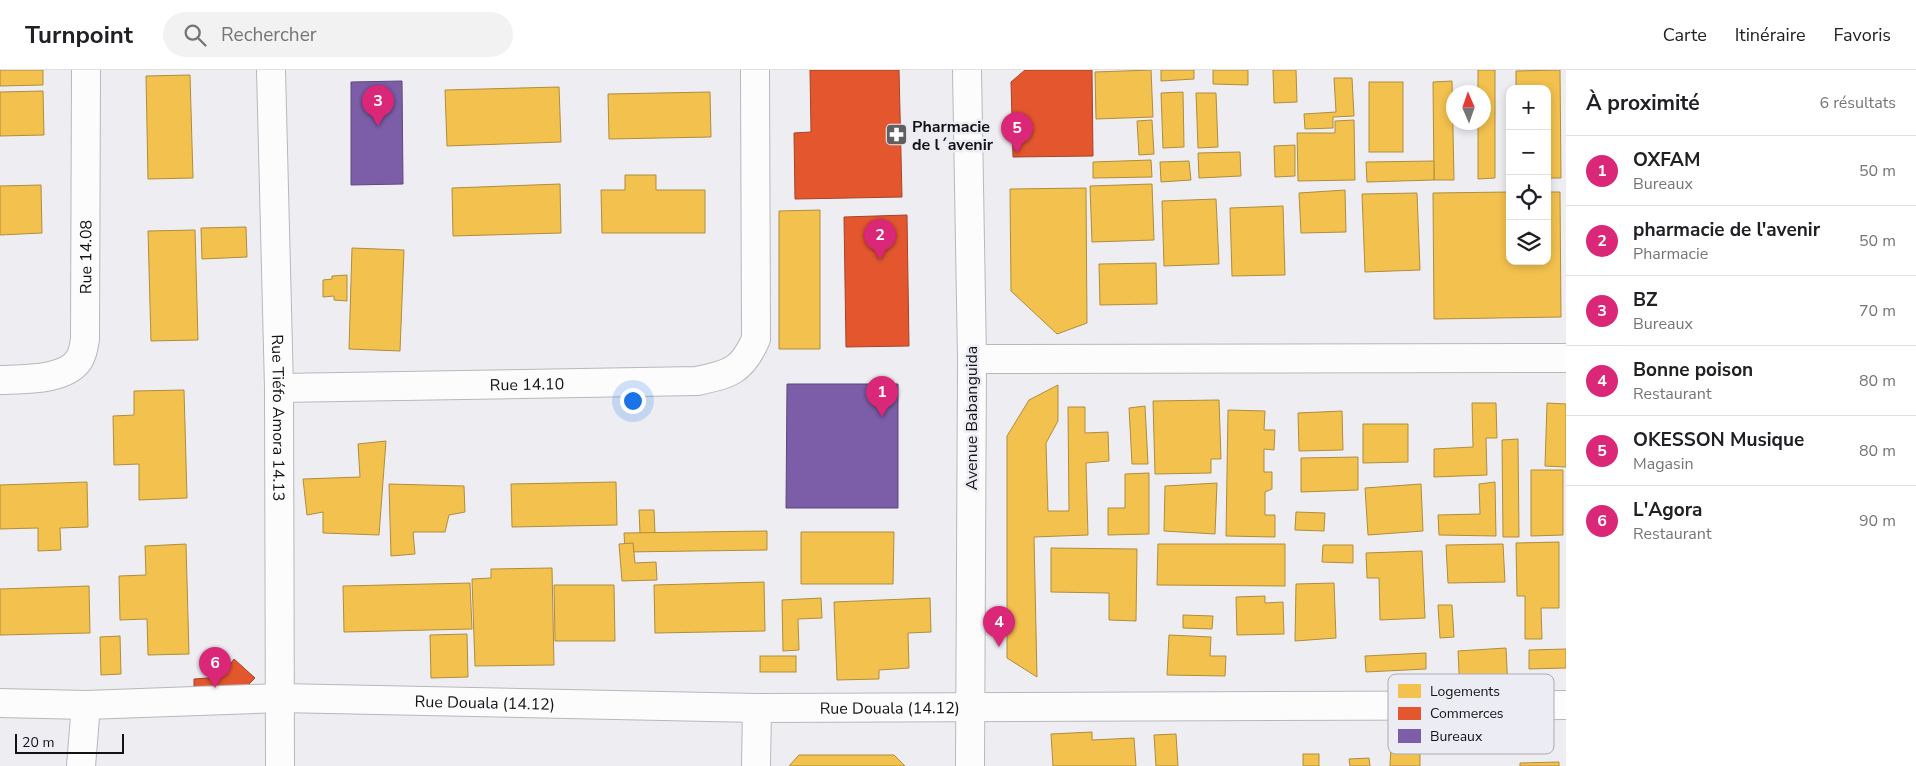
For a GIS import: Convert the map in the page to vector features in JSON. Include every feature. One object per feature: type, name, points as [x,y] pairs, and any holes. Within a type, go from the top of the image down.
[{"type":"street","name":"Rue 14.08","points":[[0,380],[54,376],[73,366],[80,358],[85,339],[86,70]]},
{"type":"street","name":"Rue Tiéfo Amora 14.13","points":[[271,70],[279,388],[280,766]]},
{"type":"street","name":"Rue 14.10","points":[[279,388],[697,381],[726,375],[748,358],[756,339],[755,70]]},
{"type":"street","name":"Avenue Babanguida","points":[[967,70],[972,359],[970,766]]},
{"type":"street","points":[[972,359],[1566,358]]},
{"type":"street","name":"Rue Douala (14.12)","points":[[0,703],[86,705],[280,698],[757,708],[1388,705]]},
{"type":"street","points":[[81,766],[86,705]]},
{"type":"street","points":[[756,766],[757,708]]},
{"type":"building: Logements","points":[[0,70],[43,70],[43,85],[0,86]]},
{"type":"building: Logements","points":[[1151,70],[1153,117],[1096,119],[1095,72]]},
{"type":"building: Logements","points":[[1161,70],[1194,70],[1194,79],[1161,81]]},
{"type":"building: Logements","points":[[1213,70],[1248,70],[1248,85],[1213,84]]},
{"type":"building: Logements","points":[[1273,70],[1296,70],[1297,102],[1274,103]]},
{"type":"building: Logements","points":[[1478,70],[1495,70],[1495,178],[1478,179],[1478,130],[1491,130],[1491,85],[1478,85]]},
{"type":"building: Logements","points":[[1560,70],[1561,178],[1551,178],[1551,85],[1516,85],[1516,71]]},
{"type":"building: Logements","points":[[190,75],[193,178],[148,179],[146,76]]},
{"type":"building: Logements","points":[[1334,78],[1352,78],[1354,116],[1333,117],[1333,128],[1305,129],[1304,114],[1336,112]]},
{"type":"building: Logements","points":[[1452,81],[1452,85],[1446,85],[1446,130],[1453,130],[1454,180],[1434,180],[1433,82]]},
{"type":"building: Logements","points":[[1369,82],[1403,82],[1403,152],[1369,152]]},
{"type":"building: Logements","points":[[559,87],[561,142],[447,146],[445,90]]},
{"type":"building: Logements","points":[[43,91],[44,135],[0,136],[0,92]]},
{"type":"building: Logements","points":[[710,92],[711,137],[609,139],[608,94]]},
{"type":"building: Logements","points":[[1183,92],[1184,147],[1163,148],[1161,93]]},
{"type":"building: Logements","points":[[1196,93],[1216,93],[1218,147],[1198,148]]},
{"type":"building: Logements","points":[[1152,120],[1154,154],[1139,155],[1137,121]]},
{"type":"building: Logements","points":[[1354,120],[1355,180],[1298,181],[1297,133],[1335,133],[1335,121]]},
{"type":"building: Logements","points":[[1295,145],[1295,176],[1275,177],[1274,146]]},
{"type":"building: Logements","points":[[1240,152],[1241,176],[1199,178],[1198,153]]},
{"type":"building: Logements","points":[[1151,160],[1152,177],[1093,178],[1093,162]]},
{"type":"building: Logements","points":[[1189,161],[1191,180],[1161,182],[1160,162]]},
{"type":"building: Logements","points":[[1434,161],[1434,180],[1367,182],[1366,162]]},
{"type":"building: Logements","points":[[625,175],[656,175],[656,190],[705,190],[705,233],[602,233],[601,190],[625,190]]},
{"type":"building: Logements","points":[[560,184],[561,233],[453,236],[452,188]]},
{"type":"building: Logements","points":[[1152,184],[1154,240],[1092,242],[1090,186]]},
{"type":"building: Logements","points":[[41,185],[42,233],[0,235],[0,186]]},
{"type":"building: Logements","points":[[1086,188],[1087,323],[1057,334],[1011,291],[1010,189]]},
{"type":"building: Logements","points":[[1345,190],[1346,232],[1301,233],[1299,193]]},
{"type":"building: Logements","points":[[1506,192],[1506,265],[1551,265],[1551,192],[1560,192],[1561,317],[1434,319],[1433,193]]},
{"type":"building: Logements","points":[[1417,193],[1420,270],[1365,272],[1362,194]]},
{"type":"building: Logements","points":[[1216,199],[1219,264],[1164,266],[1162,201]]},
{"type":"building: Logements","points":[[1283,206],[1285,275],[1232,276],[1230,208]]},
{"type":"building: Logements","points":[[820,210],[820,349],[779,349],[779,211]]},
{"type":"building: Logements","points":[[246,227],[247,257],[202,259],[201,228]]},
{"type":"building: Logements","points":[[195,230],[198,340],[151,341],[148,231]]},
{"type":"building: Logements","points":[[352,248],[404,250],[400,351],[349,349]]},
{"type":"building: Logements","points":[[1156,263],[1157,304],[1100,305],[1099,264]]},
{"type":"building: Logements","points":[[347,275],[347,301],[334,300],[334,296],[323,297],[323,280],[332,279],[332,276]]},
{"type":"building: Logements","points":[[1058,385],[1058,421],[1046,443],[1048,511],[1069,511],[1068,407],[1085,407],[1085,433],[1108,432],[1109,461],[1086,463],[1088,535],[1034,537],[1037,677],[1007,658],[1007,436],[1029,400]]},
{"type":"building: Logements","points":[[184,390],[187,498],[139,500],[139,464],[114,465],[113,416],[134,415],[134,391]]},
{"type":"building: Logements","points":[[1219,400],[1221,459],[1211,459],[1211,473],[1155,474],[1153,401]]},
{"type":"building: Logements","points":[[1472,403],[1496,403],[1497,438],[1486,438],[1487,475],[1434,477],[1434,449],[1473,447]]},
{"type":"building: Logements","points":[[1547,403],[1566,404],[1566,467],[1545,466]]},
{"type":"building: Logements","points":[[1145,406],[1148,464],[1132,464],[1129,408]]},
{"type":"building: Logements","points":[[1228,410],[1265,411],[1264,430],[1275,430],[1274,450],[1264,449],[1264,472],[1272,472],[1272,489],[1265,492],[1265,515],[1275,515],[1275,537],[1226,536]]},
{"type":"building: Logements","points":[[1342,411],[1343,450],[1299,451],[1298,413]]},
{"type":"building: Logements","points":[[1363,424],[1408,424],[1408,462],[1363,463]]},
{"type":"building: Logements","points":[[1518,439],[1519,537],[1503,537],[1502,440]]},
{"type":"building: Logements","points":[[386,441],[379,535],[323,533],[323,512],[307,515],[303,479],[360,477],[358,444]]},
{"type":"building: Logements","points":[[1358,457],[1358,490],[1301,492],[1301,458]]},
{"type":"building: Logements","points":[[1531,470],[1563,470],[1563,535],[1531,536]]},
{"type":"building: Logements","points":[[1149,473],[1149,534],[1108,535],[1108,508],[1125,508],[1125,474]]},
{"type":"building: Logements","points":[[87,482],[88,527],[60,528],[61,550],[38,551],[38,528],[0,529],[0,485]]},
{"type":"building: Logements","points":[[616,482],[617,525],[512,527],[511,484]]},
{"type":"building: Logements","points":[[1495,482],[1496,536],[1439,535],[1438,515],[1480,514],[1479,484]]},
{"type":"building: Logements","points":[[1217,483],[1215,534],[1164,531],[1165,486]]},
{"type":"building: Logements","points":[[389,484],[464,486],[465,512],[449,515],[445,532],[413,532],[415,554],[391,556]]},
{"type":"building: Logements","points":[[1421,484],[1423,531],[1368,535],[1365,488]]},
{"type":"building: Logements","points":[[639,510],[654,510],[655,533],[640,534]]},
{"type":"building: Logements","points":[[1296,512],[1325,513],[1324,531],[1295,530]]},
{"type":"building: Logements","points":[[767,531],[767,550],[625,552],[624,533]]},
{"type":"building: Logements","points":[[801,532],[894,532],[893,584],[801,584]]},
{"type":"building: Logements","points":[[1559,542],[1559,608],[1541,608],[1542,639],[1525,639],[1525,596],[1517,596],[1516,543]]},
{"type":"building: Logements","points":[[633,543],[635,563],[656,562],[657,580],[622,581],[619,544]]},
{"type":"building: Logements","points":[[186,544],[189,654],[148,655],[147,619],[120,620],[119,576],[146,575],[145,546]]},
{"type":"building: Logements","points":[[1158,544],[1285,544],[1285,586],[1157,585]]},
{"type":"building: Logements","points":[[1503,544],[1505,582],[1448,583],[1446,545]]},
{"type":"building: Logements","points":[[1323,545],[1353,545],[1353,563],[1322,562]]},
{"type":"building: Logements","points":[[1051,548],[1137,549],[1136,621],[1109,620],[1109,593],[1051,592]]},
{"type":"building: Logements","points":[[1422,551],[1425,618],[1380,620],[1379,578],[1367,578],[1366,553]]},
{"type":"building: Logements","points":[[552,568],[554,665],[475,666],[472,579],[491,578],[491,569]]},
{"type":"building: Logements","points":[[764,582],[765,631],[655,633],[654,585]]},
{"type":"building: Logements","points":[[470,583],[472,629],[344,632],[343,586]]},
{"type":"building: Logements","points":[[1334,583],[1336,638],[1295,641],[1296,584]]},
{"type":"building: Logements","points":[[554,585],[614,585],[615,641],[555,641]]},
{"type":"building: Logements","points":[[89,586],[90,633],[0,635],[0,589]]},
{"type":"building: Logements","points":[[1265,596],[1265,603],[1283,602],[1284,634],[1237,635],[1236,597]]},
{"type":"building: Logements","points":[[821,598],[822,618],[798,619],[799,650],[783,651],[782,600]]},
{"type":"building: Logements","points":[[930,598],[931,632],[908,633],[909,668],[879,670],[879,679],[837,680],[834,602]]},
{"type":"building: Logements","points":[[1438,605],[1452,605],[1454,637],[1440,638]]},
{"type":"building: Logements","points":[[1183,615],[1213,616],[1212,629],[1183,628]]},
{"type":"building: Logements","points":[[467,634],[468,677],[431,678],[430,635]]},
{"type":"building: Logements","points":[[1169,635],[1211,637],[1210,656],[1226,656],[1225,676],[1167,675]]},
{"type":"building: Logements","points":[[120,636],[121,674],[101,675],[100,637]]},
{"type":"building: Logements","points":[[1506,648],[1507,674],[1459,674],[1458,651]]},
{"type":"building: Logements","points":[[1566,649],[1566,668],[1529,669],[1529,650]]},
{"type":"building: Logements","points":[[1426,653],[1426,669],[1366,672],[1365,656]]},
{"type":"building: Logements","points":[[760,656],[796,656],[796,672],[760,672]]},
{"type":"building: Logements","points":[[1092,732],[1092,740],[1134,738],[1136,766],[1053,766],[1051,734]]},
{"type":"building: Logements","points":[[1176,734],[1178,766],[1156,766],[1154,735]]},
{"type":"building: Logements","points":[[1303,754],[1319,754],[1319,766],[1303,766]]},
{"type":"building: Logements","points":[[1391,754],[1420,754],[1420,766],[1390,766]]},
{"type":"building: Logements","points":[[799,755],[894,755],[905,766],[789,766]]},
{"type":"building: Logements","points":[[1369,758],[1370,766],[1350,766],[1349,759]]},
{"type":"building: Logements","points":[[1559,762],[1559,766],[1520,766],[1520,763]]},
{"type":"building: Commerces","points":[[810,70],[899,70],[902,197],[795,199],[794,133],[811,132]]},
{"type":"building: Commerces","points":[[1025,70],[1092,70],[1093,156],[1013,157],[1011,82]]},
{"type":"building: Commerces","points":[[907,215],[909,346],[846,347],[844,217]]},
{"type":"building: Commerces","points":[[234,659],[255,678],[239,694],[194,696],[194,679],[221,677]]},
{"type":"building: Bureaux","points":[[402,81],[403,184],[351,185],[351,82]]},
{"type":"building: Bureaux","points":[[787,384],[898,384],[898,508],[786,508]]},
{"type":"place","name":"BZ","points":[[378,126]]},
{"type":"place","name":"Pharmacie de l´avenir","points":[[896,135]]},
{"type":"place","name":"OKESSON Musique","points":[[1017,153]]},
{"type":"place","name":"pharmacie de l'avenir","points":[[880,260]]},
{"type":"place","name":"OXFAM","points":[[882,417]]},
{"type":"place","name":"Bonne poison","points":[[999,647]]},
{"type":"place","name":"L'Agora","points":[[215,688]]}]
